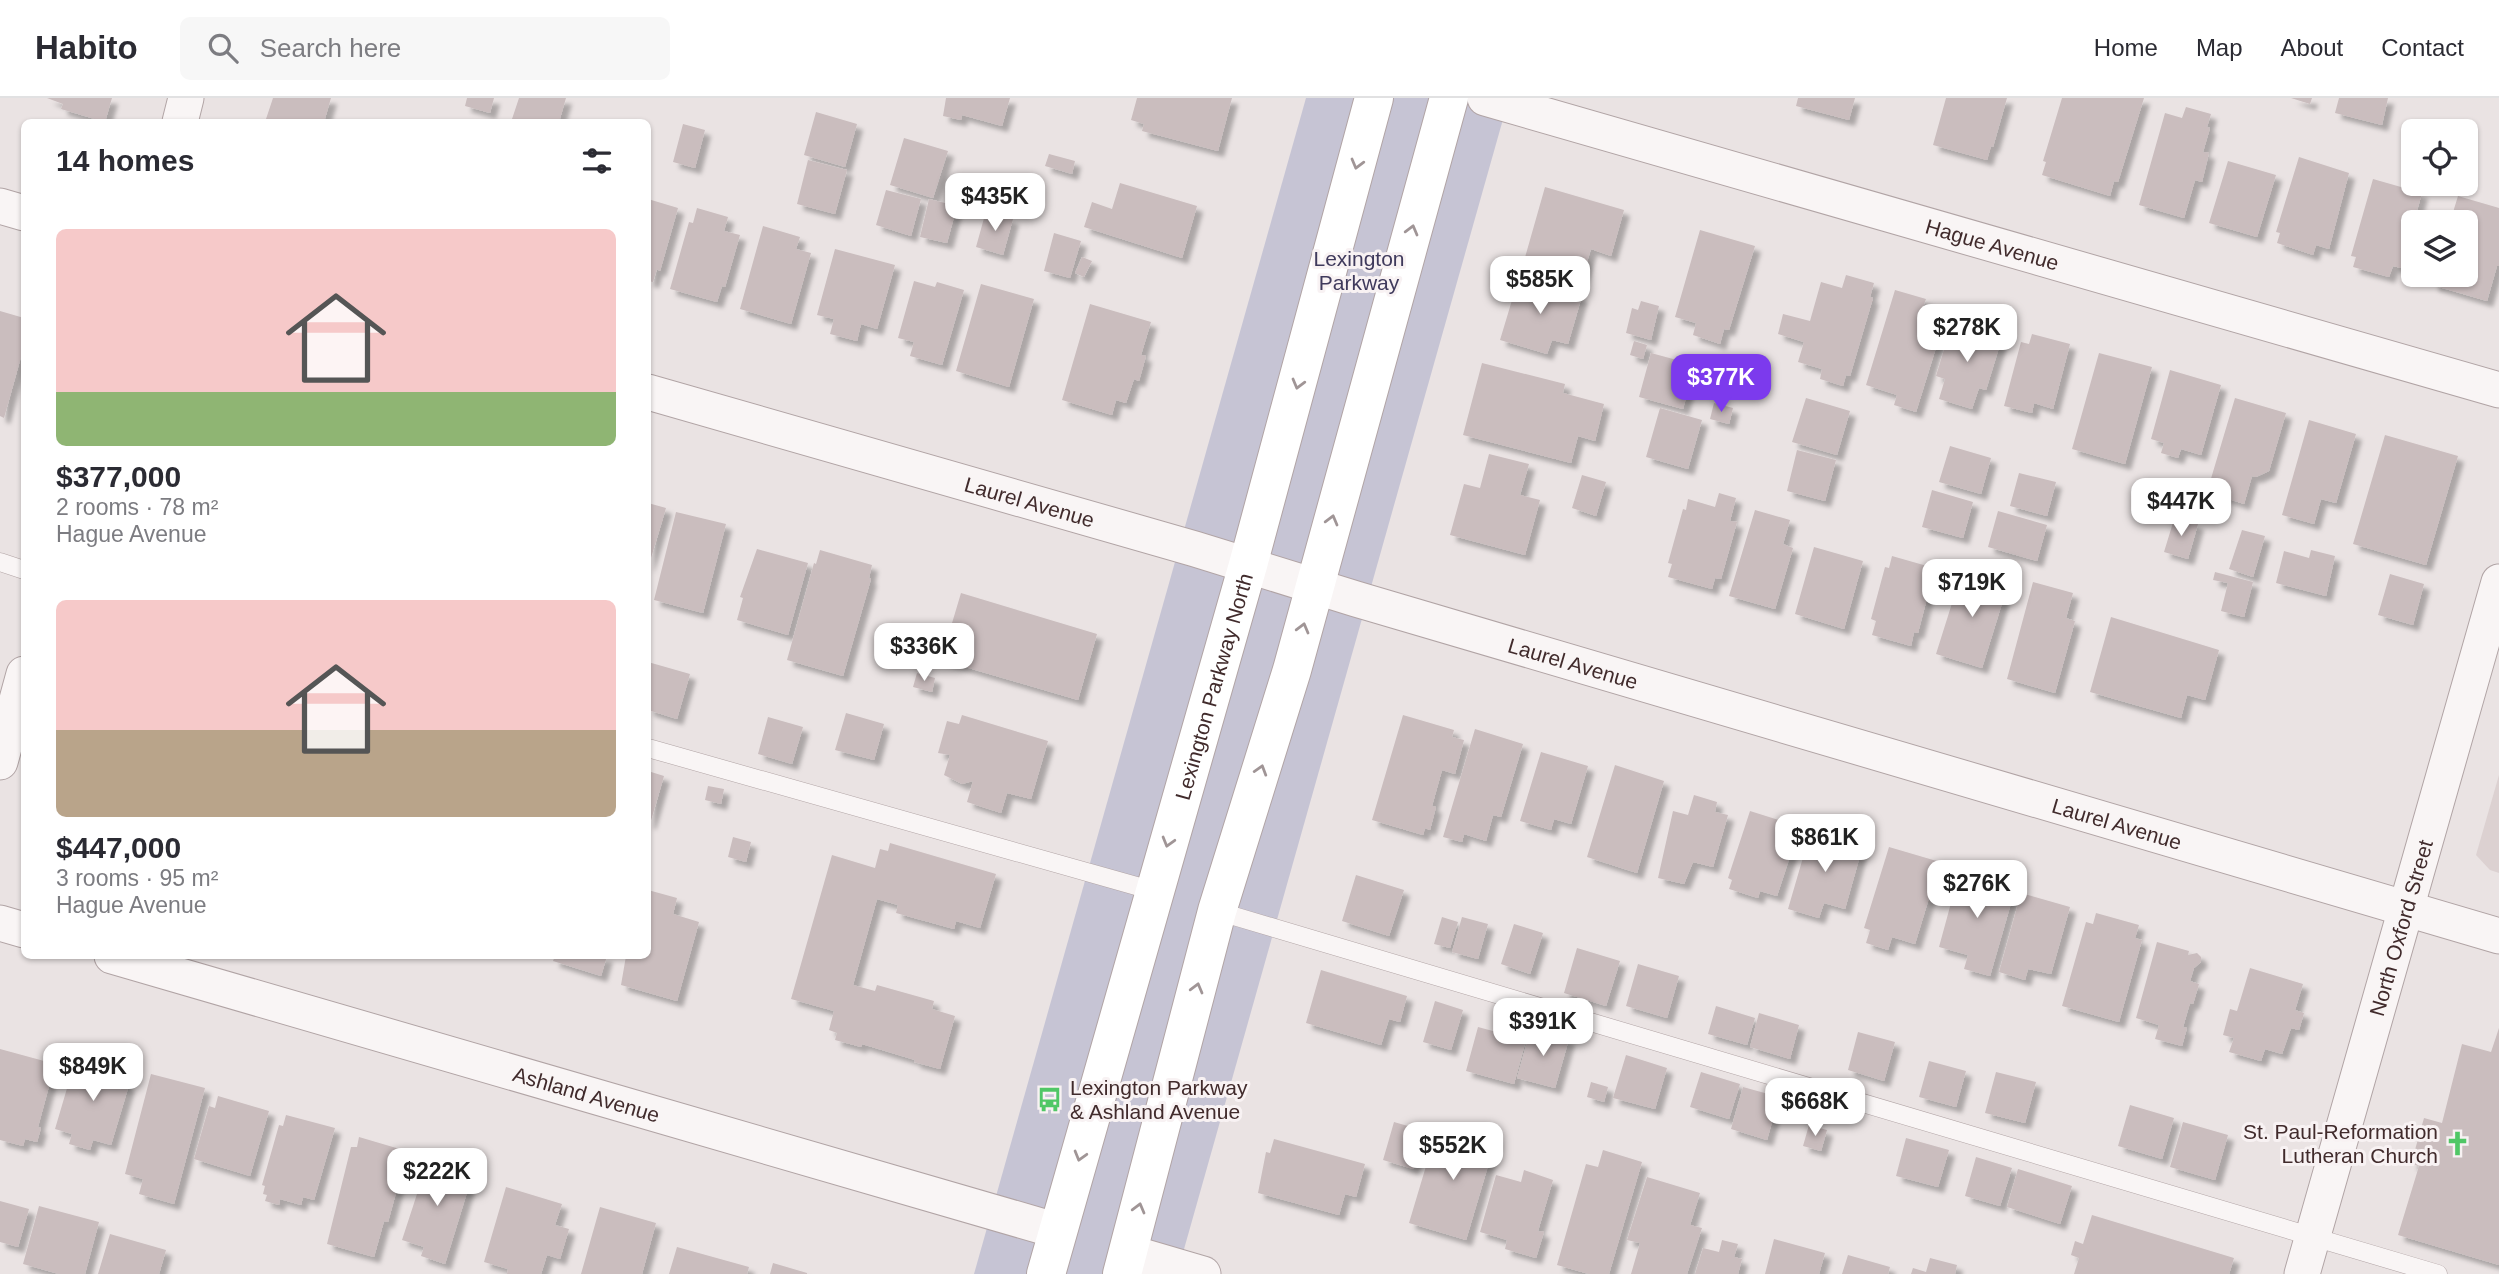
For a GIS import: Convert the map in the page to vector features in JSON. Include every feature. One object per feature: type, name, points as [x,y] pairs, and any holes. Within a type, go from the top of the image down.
[{"type":"main road","name":"Lexington Parkway North","points":[[1046,1274],[1248,565],[1374,98]]},
{"type":"main road","points":[[1125,1263],[1217,911],[1292,670],[1449,98]]},
{"type":"street","points":[[181,119],[186,98]]},
{"type":"street","name":"Hague Avenue","points":[[1485,98],[2499,390]]},
{"type":"street","points":[[0,206],[21,212]]},
{"type":"street","name":"Laurel Avenue","points":[[651,393],[1248,565],[2499,936]]},
{"type":"street","name":"North Oxford Street","points":[[2302,1274],[2499,582]]},
{"type":"street","points":[[0,762],[21,685]]},
{"type":"street","points":[[0,923],[21,929]]},
{"type":"street","name":"Ashland Avenue","points":[[122,959],[1058,1231]]},
{"type":"street","points":[[1125,1263],[1203,1274]]},
{"type":"lane","points":[[0,562],[21,569]]},
{"type":"lane","points":[[651,749],[1154,891]]},
{"type":"lane","points":[[1217,911],[2438,1274]]},
{"type":"shaded area","points":[[2499,775],[2499,873],[2490,870],[2476,855]]},
{"type":"green space","name":"Lexington Parkway","points":[[1306,98],[1509,98],[1177,1274],[974,1274]]},
{"type":"building","points":[[47,98],[112,98],[106,119],[95,119],[61,109],[63,104]]},
{"type":"building","points":[[273,98],[331,98],[325,119],[266,119]]},
{"type":"building","points":[[467,98],[494,98],[490,113],[465,106]]},
{"type":"building","points":[[519,98],[566,98],[560,119],[512,119]]},
{"type":"building","points":[[946,98],[1010,98],[1002,126],[962,115],[961,120],[943,116]]},
{"type":"building","points":[[1137,98],[1232,98],[1218,151],[1142,131],[1144,124],[1131,120]]},
{"type":"building","points":[[1798,98],[1855,98],[1849,120],[1796,106]]},
{"type":"building","points":[[1946,98],[2007,98],[1987,160],[1933,145]]},
{"type":"building","points":[[2062,98],[2144,98],[2118,182],[2114,181],[2110,196],[2042,175],[2046,162],[2043,161]]},
{"type":"building","points":[[2291,98],[2312,98],[2310,104]]},
{"type":"building","points":[[2339,98],[2388,98],[2382,125],[2335,113]]},
{"type":"building","points":[[2186,107],[2211,114],[2203,152],[2209,153],[2202,182],[2195,180],[2184,218],[2139,205],[2165,113],[2182,118]]},
{"type":"building","points":[[816,112],[857,124],[845,167],[804,155]]},
{"type":"building","points":[[683,124],[705,130],[695,168],[673,162]]},
{"type":"building","points":[[904,138],[948,151],[933,198],[890,185]]},
{"type":"building","points":[[1049,154],[1075,161],[1072,174],[1045,166]]},
{"type":"building","points":[[2299,157],[2349,173],[2329,249],[2316,245],[2313,255],[2277,243],[2280,233],[2276,232]]},
{"type":"building","points":[[808,160],[847,170],[835,214],[797,204]]},
{"type":"building","points":[[2228,161],[2276,175],[2257,237],[2209,223]]},
{"type":"building","points":[[2373,179],[2401,187],[2401,196],[2421,196],[2417,210],[2401,210],[2401,268],[2393,266],[2389,277],[2353,267],[2356,257],[2351,256]]},
{"type":"building","points":[[1120,183],[1197,206],[1182,258],[1084,227],[1092,202],[1112,209]]},
{"type":"building","points":[[1545,187],[1624,210],[1611,256],[1591,249],[1582,278],[1524,261]]},
{"type":"building","points":[[886,190],[921,199],[911,236],[876,225]]},
{"type":"building","points":[[2458,196],[2499,208],[2499,266],[2487,301],[2439,287],[2478,287],[2478,210],[2454,210]]},
{"type":"building","points":[[929,199],[957,206],[947,243],[920,237]]},
{"type":"building","points":[[651,200],[678,208],[660,271],[657,269],[653,282]]},
{"type":"building","points":[[697,208],[728,217],[724,231],[740,235],[725,287],[722,286],[717,302],[670,289],[689,222],[693,223]]},
{"type":"building","points":[[986,211],[1013,219],[1003,255],[976,247]]},
{"type":"building","points":[[763,226],[800,237],[796,249],[811,253],[791,324],[740,309]]},
{"type":"building","points":[[1700,230],[1755,246],[1729,330],[1724,329],[1720,344],[1693,335],[1696,323],[1675,317]]},
{"type":"building","points":[[1054,233],[1081,241],[1070,278],[1044,271]]},
{"type":"building","points":[[835,249],[895,265],[877,329],[861,324],[857,341],[830,334],[834,319],[817,315]]},
{"type":"building","points":[[1082,257],[1092,261],[1084,277],[1075,273]]},
{"type":"building","points":[[1846,275],[1874,283],[1870,297],[1873,298],[1850,376],[1846,375],[1843,386],[1820,379],[1822,369],[1798,362],[1804,342],[1778,334],[1783,314],[1810,321],[1821,282],[1842,288]]},
{"type":"building","points":[[1519,277],[1582,296],[1568,344],[1552,340],[1547,354],[1500,340]]},
{"type":"building","points":[[914,281],[935,287],[937,282],[964,290],[942,365],[910,356],[914,342],[898,338]]},
{"type":"building","points":[[981,284],[1034,299],[1009,387],[956,371]]},
{"type":"building","points":[[1895,290],[1926,299],[1920,315],[1944,322],[1916,412],[1894,405],[1897,395],[1866,385]]},
{"type":"building","points":[[1641,301],[1659,306],[1651,340],[1626,333],[1632,308],[1638,310]]},
{"type":"building","points":[[1090,304],[1151,322],[1141,355],[1146,356],[1139,381],[1134,379],[1126,403],[1116,400],[1112,415],[1062,400]]},
{"type":"building","points":[[0,311],[21,317],[21,357],[4,418],[0,416]]},
{"type":"building","points":[[1952,323],[2002,338],[1986,390],[1979,388],[1972,409],[1939,399],[1945,379],[1936,376]]},
{"type":"building","points":[[2032,334],[2070,344],[2053,409],[2034,403],[2032,413],[2004,406],[2021,342],[2029,344]]},
{"type":"building","points":[[1634,341],[1647,345],[1643,359],[1630,355]]},
{"type":"building","points":[[1651,353],[1695,365],[1683,409],[1639,397]]},
{"type":"building","points":[[2099,353],[2152,367],[2125,464],[2072,449]]},
{"type":"building","points":[[1482,363],[1565,384],[1563,393],[1604,404],[1595,441],[1578,436],[1571,463],[1463,435]]},
{"type":"building","points":[[2170,370],[2221,385],[2201,455],[2181,449],[2178,458],[2161,453],[2164,443],[2151,439]]},
{"type":"building","points":[[1806,398],[1850,411],[1837,455],[1792,442]]},
{"type":"building","points":[[2235,398],[2286,413],[2269,471],[2252,476],[2244,504],[2207,492]]},
{"type":"building","points":[[1714,403],[1733,408],[1729,424],[1710,419]]},
{"type":"building","points":[[1660,408],[1702,420],[1688,469],[1646,457]]},
{"type":"building","points":[[2309,420],[2356,434],[2336,503],[2321,499],[2314,524],[2282,515]]},
{"type":"building","points":[[2385,435],[2458,456],[2426,565],[2353,544]]},
{"type":"building","points":[[1950,446],[1991,458],[1981,494],[1939,482]]},
{"type":"building","points":[[1797,450],[1836,460],[1825,501],[1787,491]]},
{"type":"building","points":[[1489,454],[1529,464],[1520,495],[1540,500],[1525,555],[1450,535],[1464,484],[1480,488]]},
{"type":"building","points":[[2019,473],[2056,482],[2047,516],[2010,506]]},
{"type":"building","points":[[1582,475],[1606,482],[1596,516],[1572,508]]},
{"type":"building","points":[[1932,490],[1973,502],[1963,538],[1922,527]]},
{"type":"building","points":[[1719,493],[1736,498],[1730,521],[1737,522],[1721,579],[1715,578],[1712,589],[1668,577],[1672,564],[1668,563],[1688,499],[1715,507]]},
{"type":"building","points":[[651,504],[666,508],[651,558]]},
{"type":"building","points":[[1755,510],[1790,520],[1783,544],[1793,548],[1775,609],[1729,596]]},
{"type":"building","points":[[1998,511],[2047,525],[2037,561],[1988,547]]},
{"type":"building","points":[[676,512],[726,524],[703,613],[654,600]]},
{"type":"building","points":[[2175,516],[2198,524],[2188,559],[2164,552]]},
{"type":"building","points":[[2242,530],[2265,536],[2253,577],[2229,569]]},
{"type":"building","points":[[1814,547],[1863,561],[1844,629],[1795,614]]},
{"type":"building","points":[[757,549],[808,563],[788,635],[737,620],[743,598],[740,597]]},
{"type":"building","points":[[820,550],[872,565],[871,579],[843,676],[787,660]]},
{"type":"building","points":[[2311,550],[2335,556],[2326,596],[2276,583],[2284,551],[2309,558]]},
{"type":"building","points":[[1892,556],[1927,566],[1924,578],[1932,579],[1918,633],[1914,632],[1911,646],[1872,635],[1876,621],[1871,619],[1885,567],[1889,568]]},
{"type":"building","points":[[1966,571],[2008,584],[1982,668],[1936,654],[1959,581],[1962,582]]},
{"type":"building","points":[[2215,572],[2253,582],[2244,617],[2221,611],[2228,583],[2213,580]]},
{"type":"building","points":[[2390,574],[2424,584],[2413,625],[2378,615]]},
{"type":"building","points":[[2033,582],[2073,593],[2066,618],[2075,621],[2055,693],[2007,679]]},
{"type":"building","points":[[961,593],[1097,634],[1078,700],[941,660]]},
{"type":"building","points":[[2111,617],[2219,650],[2205,700],[2187,695],[2181,718],[2090,692]]},
{"type":"building","points":[[651,663],[690,674],[677,719],[651,711]]},
{"type":"building","points":[[917,673],[935,678],[932,692],[913,687]]},
{"type":"building","points":[[846,713],[884,724],[874,760],[835,750]]},
{"type":"building","points":[[962,715],[1048,741],[1031,799],[1007,793],[1001,813],[967,802],[973,781],[962,784],[944,775],[950,755],[938,753],[947,721],[959,724]]},
{"type":"building","points":[[1403,715],[1454,730],[1452,737],[1464,740],[1455,774],[1442,770],[1432,806],[1436,807],[1430,830],[1425,828],[1423,835],[1372,820]]},
{"type":"building","points":[[768,717],[803,727],[792,764],[758,754]]},
{"type":"building","points":[[1475,729],[1523,744],[1501,817],[1493,815],[1486,841],[1464,834],[1462,842],[1443,837]]},
{"type":"building","points":[[1541,752],[1588,766],[1571,824],[1554,819],[1551,830],[1520,821]]},
{"type":"building","points":[[1615,765],[1664,781],[1637,873],[1587,857]]},
{"type":"building","points":[[651,772],[664,776],[651,821]]},
{"type":"building","points":[[708,786],[724,789],[721,804],[705,800]]},
{"type":"building","points":[[1694,795],[1717,802],[1715,812],[1728,815],[1713,867],[1693,862],[1684,884],[1658,878],[1673,811],[1688,815]]},
{"type":"building","points":[[1750,811],[1791,824],[1788,835],[1796,838],[1777,896],[1760,891],[1758,898],[1729,889],[1732,880],[1728,878]]},
{"type":"building","points":[[1811,830],[1863,845],[1845,909],[1824,903],[1819,918],[1788,909]]},
{"type":"building","points":[[733,837],[751,842],[746,862],[728,857]]},
{"type":"building","points":[[890,843],[996,874],[980,928],[956,921],[954,929],[896,913],[898,905],[877,899],[853,985],[875,991],[877,985],[934,1001],[932,1009],[955,1016],[940,1069],[862,1044],[861,1047],[835,1040],[837,1033],[829,1030],[834,1011],[791,999],[832,855],[875,868],[880,849],[888,851]]},
{"type":"building","points":[[1889,847],[1940,862],[1915,944],[1892,937],[1888,950],[1866,943],[1870,930],[1864,928]]},
{"type":"building","points":[[1960,870],[2016,886],[1990,976],[1964,969],[1968,955],[1939,947]]},
{"type":"building","points":[[1356,875],[1404,890],[1389,936],[1342,921]]},
{"type":"building","points":[[651,891],[677,898],[673,914],[699,922],[677,1001],[621,985],[625,959],[651,959]]},
{"type":"building","points":[[2021,893],[2070,907],[2051,974],[2028,969],[2025,980],[1999,972]]},
{"type":"building","points":[[2096,913],[2139,925],[2135,938],[2142,940],[2119,1022],[2062,1006],[2086,922],[2093,924]]},
{"type":"building","points":[[1442,917],[1458,922],[1450,948],[1434,944]]},
{"type":"building","points":[[1462,917],[1488,924],[1478,959],[1452,952]]},
{"type":"building","points":[[1514,924],[1543,933],[1530,974],[1501,964]]},
{"type":"building","points":[[2157,942],[2189,951],[2188,955],[2197,953],[2201,957],[2190,981],[2199,984],[2183,1027],[2187,1028],[2182,1046],[2155,1039],[2159,1025],[2136,1018]]},
{"type":"building","points":[[1577,948],[1620,961],[1606,1006],[1564,993]]},
{"type":"building","points":[[554,959],[606,959],[601,976],[553,961]]},
{"type":"building","points":[[1638,964],[1679,976],[1667,1018],[1626,1006]]},
{"type":"building","points":[[2250,968],[2303,984],[2295,1010],[2304,1013],[2299,1030],[2291,1028],[2282,1054],[2265,1049],[2261,1061],[2229,1052],[2234,1038],[2223,1035],[2230,1009],[2237,1011]]},
{"type":"building","points":[[1321,970],[1407,996],[1400,1022],[1389,1019],[1381,1045],[1306,1023]]},
{"type":"building","points":[[1435,1001],[1463,1010],[1451,1050],[1423,1042]]},
{"type":"building","points":[[1716,1006],[1755,1018],[1747,1045],[1708,1034]]},
{"type":"building","points":[[1759,1013],[1799,1025],[1790,1059],[1750,1047]]},
{"type":"building","points":[[1478,1027],[1526,1040],[1514,1084],[1466,1071]]},
{"type":"building","points":[[1531,1028],[1569,1039],[1555,1088],[1517,1078]]},
{"type":"building","name":"St. Paul-Reformation Lutheran Church","points":[[2499,1028],[2499,1265],[2398,1235],[2419,1166],[2411,1164],[2424,1118],[2442,1123],[2462,1044],[2491,1052]]},
{"type":"building","points":[[1858,1032],[1895,1042],[1884,1081],[1848,1070]]},
{"type":"building","points":[[0,1049],[55,1064],[38,1127],[41,1128],[37,1142],[25,1139],[23,1146],[0,1140]]},
{"type":"building","points":[[1626,1055],[1667,1068],[1655,1109],[1613,1098]]},
{"type":"building","points":[[80,1057],[128,1071],[124,1083],[129,1085],[111,1145],[93,1140],[90,1150],[69,1144],[72,1134],[55,1129],[73,1068],[77,1069]]},
{"type":"building","points":[[1929,1061],[1966,1071],[1956,1107],[1919,1097]]},
{"type":"building","points":[[1701,1072],[1740,1084],[1729,1119],[1690,1107]]},
{"type":"building","points":[[1996,1072],[2036,1082],[2025,1123],[1985,1113]]},
{"type":"building","points":[[151,1074],[205,1088],[174,1204],[139,1194],[143,1179],[125,1174]]},
{"type":"building","points":[[1591,1082],[1608,1087],[1604,1102],[1587,1097]]},
{"type":"building","points":[[1743,1087],[1779,1097],[1767,1140],[1731,1129]]},
{"type":"building","points":[[218,1096],[269,1111],[250,1176],[194,1159],[209,1106],[215,1108]]},
{"type":"building","points":[[2130,1105],[2174,1118],[2162,1159],[2118,1146]]},
{"type":"building","points":[[286,1115],[335,1128],[314,1200],[303,1197],[301,1205],[280,1199],[279,1205],[265,1201],[267,1195],[263,1194],[265,1186],[262,1185],[279,1125],[283,1126]]},
{"type":"building","points":[[1394,1122],[1425,1131],[1413,1169],[1383,1160]]},
{"type":"building","points":[[2183,1122],[2228,1135],[2215,1180],[2170,1167]]},
{"type":"building","points":[[1443,1123],[1496,1139],[1466,1240],[1409,1223],[1432,1146],[1435,1147]]},
{"type":"building","points":[[1809,1125],[1827,1130],[1821,1151],[1803,1146]]},
{"type":"building","points":[[359,1137],[403,1150],[400,1159],[405,1160],[388,1222],[384,1221],[374,1257],[327,1244],[351,1147],[357,1147]]},
{"type":"building","points":[[1906,1138],[1949,1150],[1938,1187],[1896,1176]]},
{"type":"building","points":[[1274,1139],[1365,1164],[1356,1197],[1345,1194],[1339,1215],[1258,1193],[1266,1152],[1270,1153]]},
{"type":"building","points":[[1603,1150],[1642,1162],[1609,1274],[1589,1274],[1557,1265],[1586,1164],[1598,1167]]},
{"type":"building","points":[[428,1157],[470,1169],[465,1185],[469,1186],[445,1264],[421,1256],[424,1247],[402,1240],[417,1194],[413,1193],[420,1172],[424,1173]]},
{"type":"building","points":[[1976,1157],[2012,1168],[2000,1206],[1965,1196]]},
{"type":"building","points":[[2018,1169],[2072,1186],[2060,1224],[2007,1207]]},
{"type":"building","points":[[1524,1170],[1553,1180],[1538,1231],[1544,1232],[1536,1258],[1505,1249],[1507,1240],[1480,1232],[1496,1175],[1521,1182]]},
{"type":"building","points":[[1647,1177],[1700,1193],[1690,1225],[1702,1228],[1687,1274],[1631,1274],[1640,1243],[1627,1240]]},
{"type":"building","points":[[506,1187],[562,1204],[555,1225],[569,1229],[560,1259],[547,1255],[541,1274],[507,1274],[508,1269],[484,1262]]},
{"type":"building","points":[[0,1201],[29,1209],[18,1247],[0,1242]]},
{"type":"building","points":[[39,1206],[99,1222],[85,1274],[59,1274],[23,1264]]},
{"type":"building","points":[[600,1207],[656,1223],[642,1274],[581,1274]]},
{"type":"building","points":[[2092,1215],[2234,1258],[2229,1274],[2074,1274],[2079,1258],[2071,1255],[2075,1241],[2083,1244]]},
{"type":"building","points":[[110,1234],[166,1250],[159,1274],[98,1274]]},
{"type":"building","points":[[1774,1239],[1825,1253],[1819,1274],[1765,1274]]},
{"type":"building","points":[[1722,1240],[1738,1244],[1734,1257],[1742,1259],[1738,1274],[1695,1274],[1703,1248],[1719,1252]]},
{"type":"building","points":[[677,1247],[749,1267],[747,1274],[669,1274]]},
{"type":"building","points":[[1848,1255],[1890,1267],[1888,1274],[1842,1274]]},
{"type":"building","points":[[1930,1258],[1957,1265],[1955,1274],[1911,1274],[1913,1268],[1926,1272]]},
{"type":"building","points":[[773,1263],[807,1273],[807,1274],[770,1274]]},
{"type":"place","name":"Lexington Parkway & Ashland Avenue","points":[[1050,1099]]},
{"type":"place","name":"St. Paul-Reformation Lutheran Church","points":[[2458,1143]]}]
